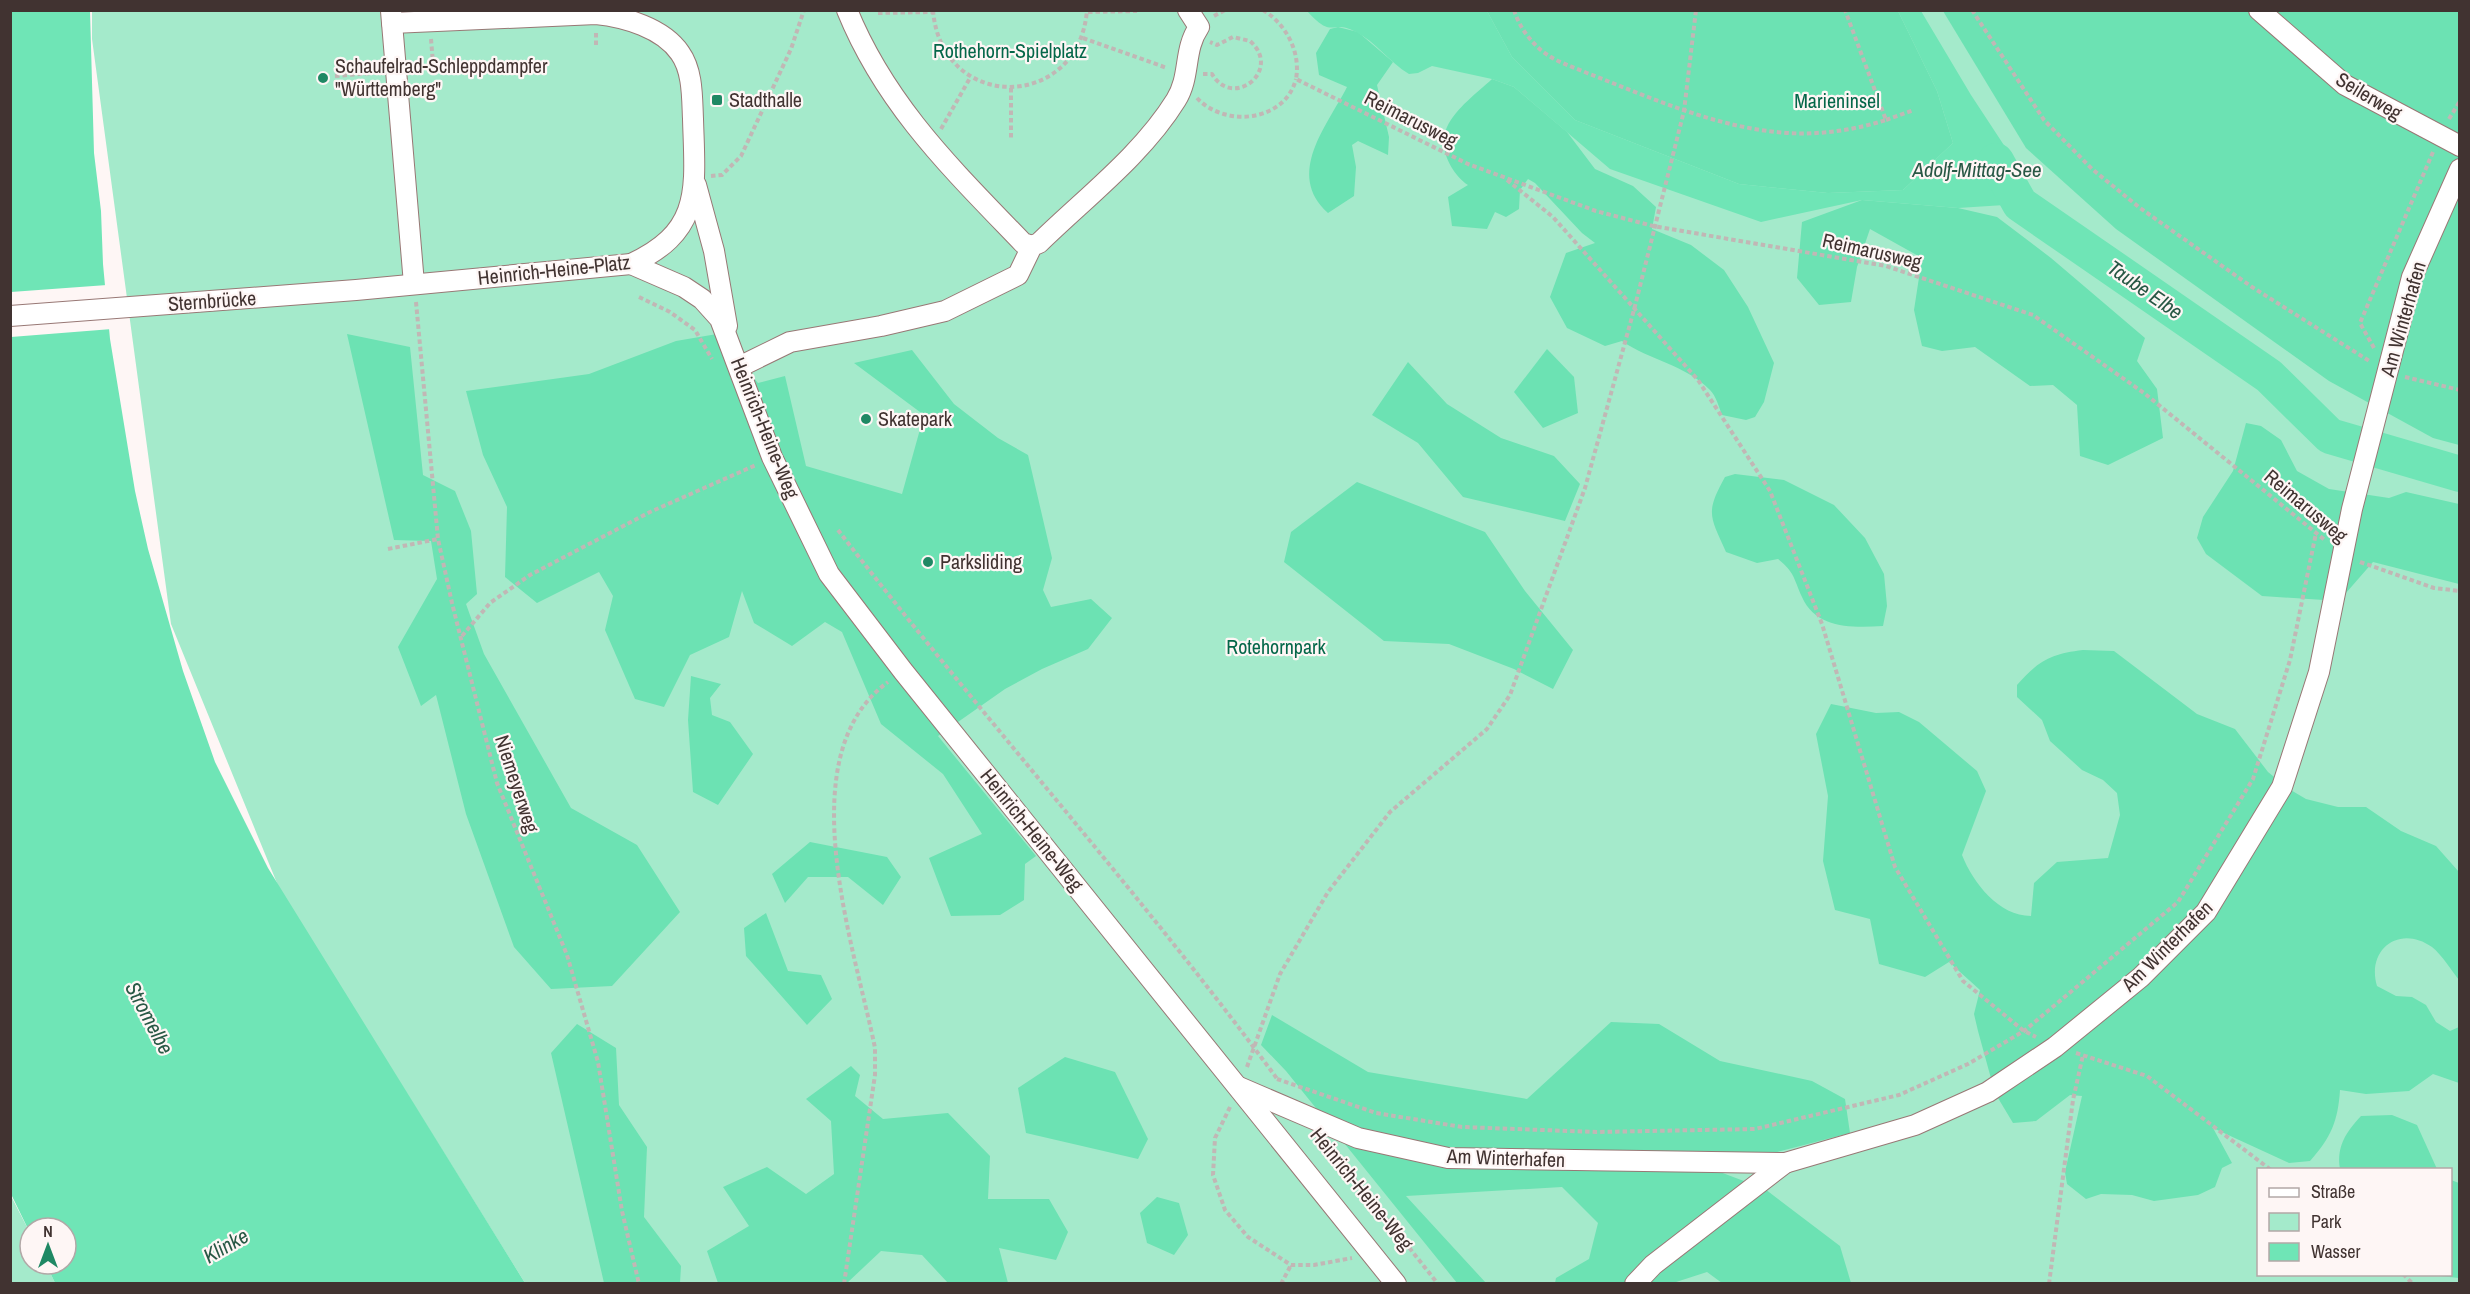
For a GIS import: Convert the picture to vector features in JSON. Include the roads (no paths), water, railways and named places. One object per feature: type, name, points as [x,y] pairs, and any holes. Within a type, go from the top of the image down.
[{"type":"street","points":[[847,10],[877,72],[931,146],[1023,243],[1032,246]]},
{"type":"street","points":[[739,367],[790,342],[881,326],[945,311],[1018,275],[1032,246],[1039,243],[1145,139],[1176,99],[1187,76],[1189,44],[1199,27],[1188,10]]},
{"type":"street","name":"Seilerweg","points":[[2259,10],[2346,85],[2460,146]]},
{"type":"street","name":"Heinrich-Heine-Platz","points":[[596,14],[610,16],[663,35],[682,55],[688,68],[692,97],[695,182],[690,207],[679,229],[650,255],[631,264],[414,284],[392,17],[429,21],[596,14]]},
{"type":"street","name":"Am Winterhafen","points":[[1239,1087],[1358,1138],[1448,1158],[1785,1163],[1915,1125],[1988,1092],[2055,1047],[2141,977],[2206,912],[2282,787],[2319,672],[2352,509],[2412,277],[2460,169]]},
{"type":"street","name":"Heinrich-Heine-Weg","points":[[695,182],[714,251],[730,340]]},
{"type":"street","name":"Heinrich-Heine-Weg","points":[[631,264],[673,281],[702,299],[720,319],[730,340],[772,457],[829,574],[903,670],[1396,1284]]},
{"type":"street","name":"Sternbrücke","points":[[10,316],[414,284]]},
{"type":"street","name":"Am Winterhafen","points":[[1635,1284],[1653,1265],[1785,1163]]},
{"type":"water","points":[[11,11],[90,11],[94,153],[101,211],[110,339],[135,491],[148,549],[183,671],[215,762],[268,868],[525,1283],[55,1283],[52,1276],[78,1276],[78,1216],[22,1216],[11,1194]]},
{"type":"water","name":"Adolf-Mittag-See","points":[[1307,11],[1487,11],[1512,57],[1575,120],[1739,184],[1828,193],[1903,190],[1953,143],[1937,91],[1898,11],[1921,11],[1971,95],[2015,162],[2020,204],[1958,208],[1862,200],[1761,222],[1610,169],[1514,87],[1492,79],[1432,66],[1418,73],[1409,74],[1363,36],[1348,28],[1323,25]]},
{"type":"waterway","name":"Taube Elbe","points":[[1996,161],[2020,204],[2269,376],[2330,436],[2460,474]]},
{"type":"place","name":"Schaufelrad-Schleppdampfer \"Württemberg\"","points":[[323,78]]},
{"type":"place","name":"Stadthalle","points":[[717,100]]},
{"type":"place","name":"Skatepark","points":[[866,419]]},
{"type":"place","name":"Parksliding","points":[[928,562]]},
{"type":"park label","name":"Rothehorn-Spielplatz","points":[[1010,51]]},
{"type":"park label","name":"Marieninsel","points":[[1837,101]]},
{"type":"park label","name":"Rotehornpark","points":[[1276,647]]},
{"type":"water label","name":"Stromelbe","points":[[149,1018]]},
{"type":"water label","name":"Klinke","points":[[226,1246]]}]
